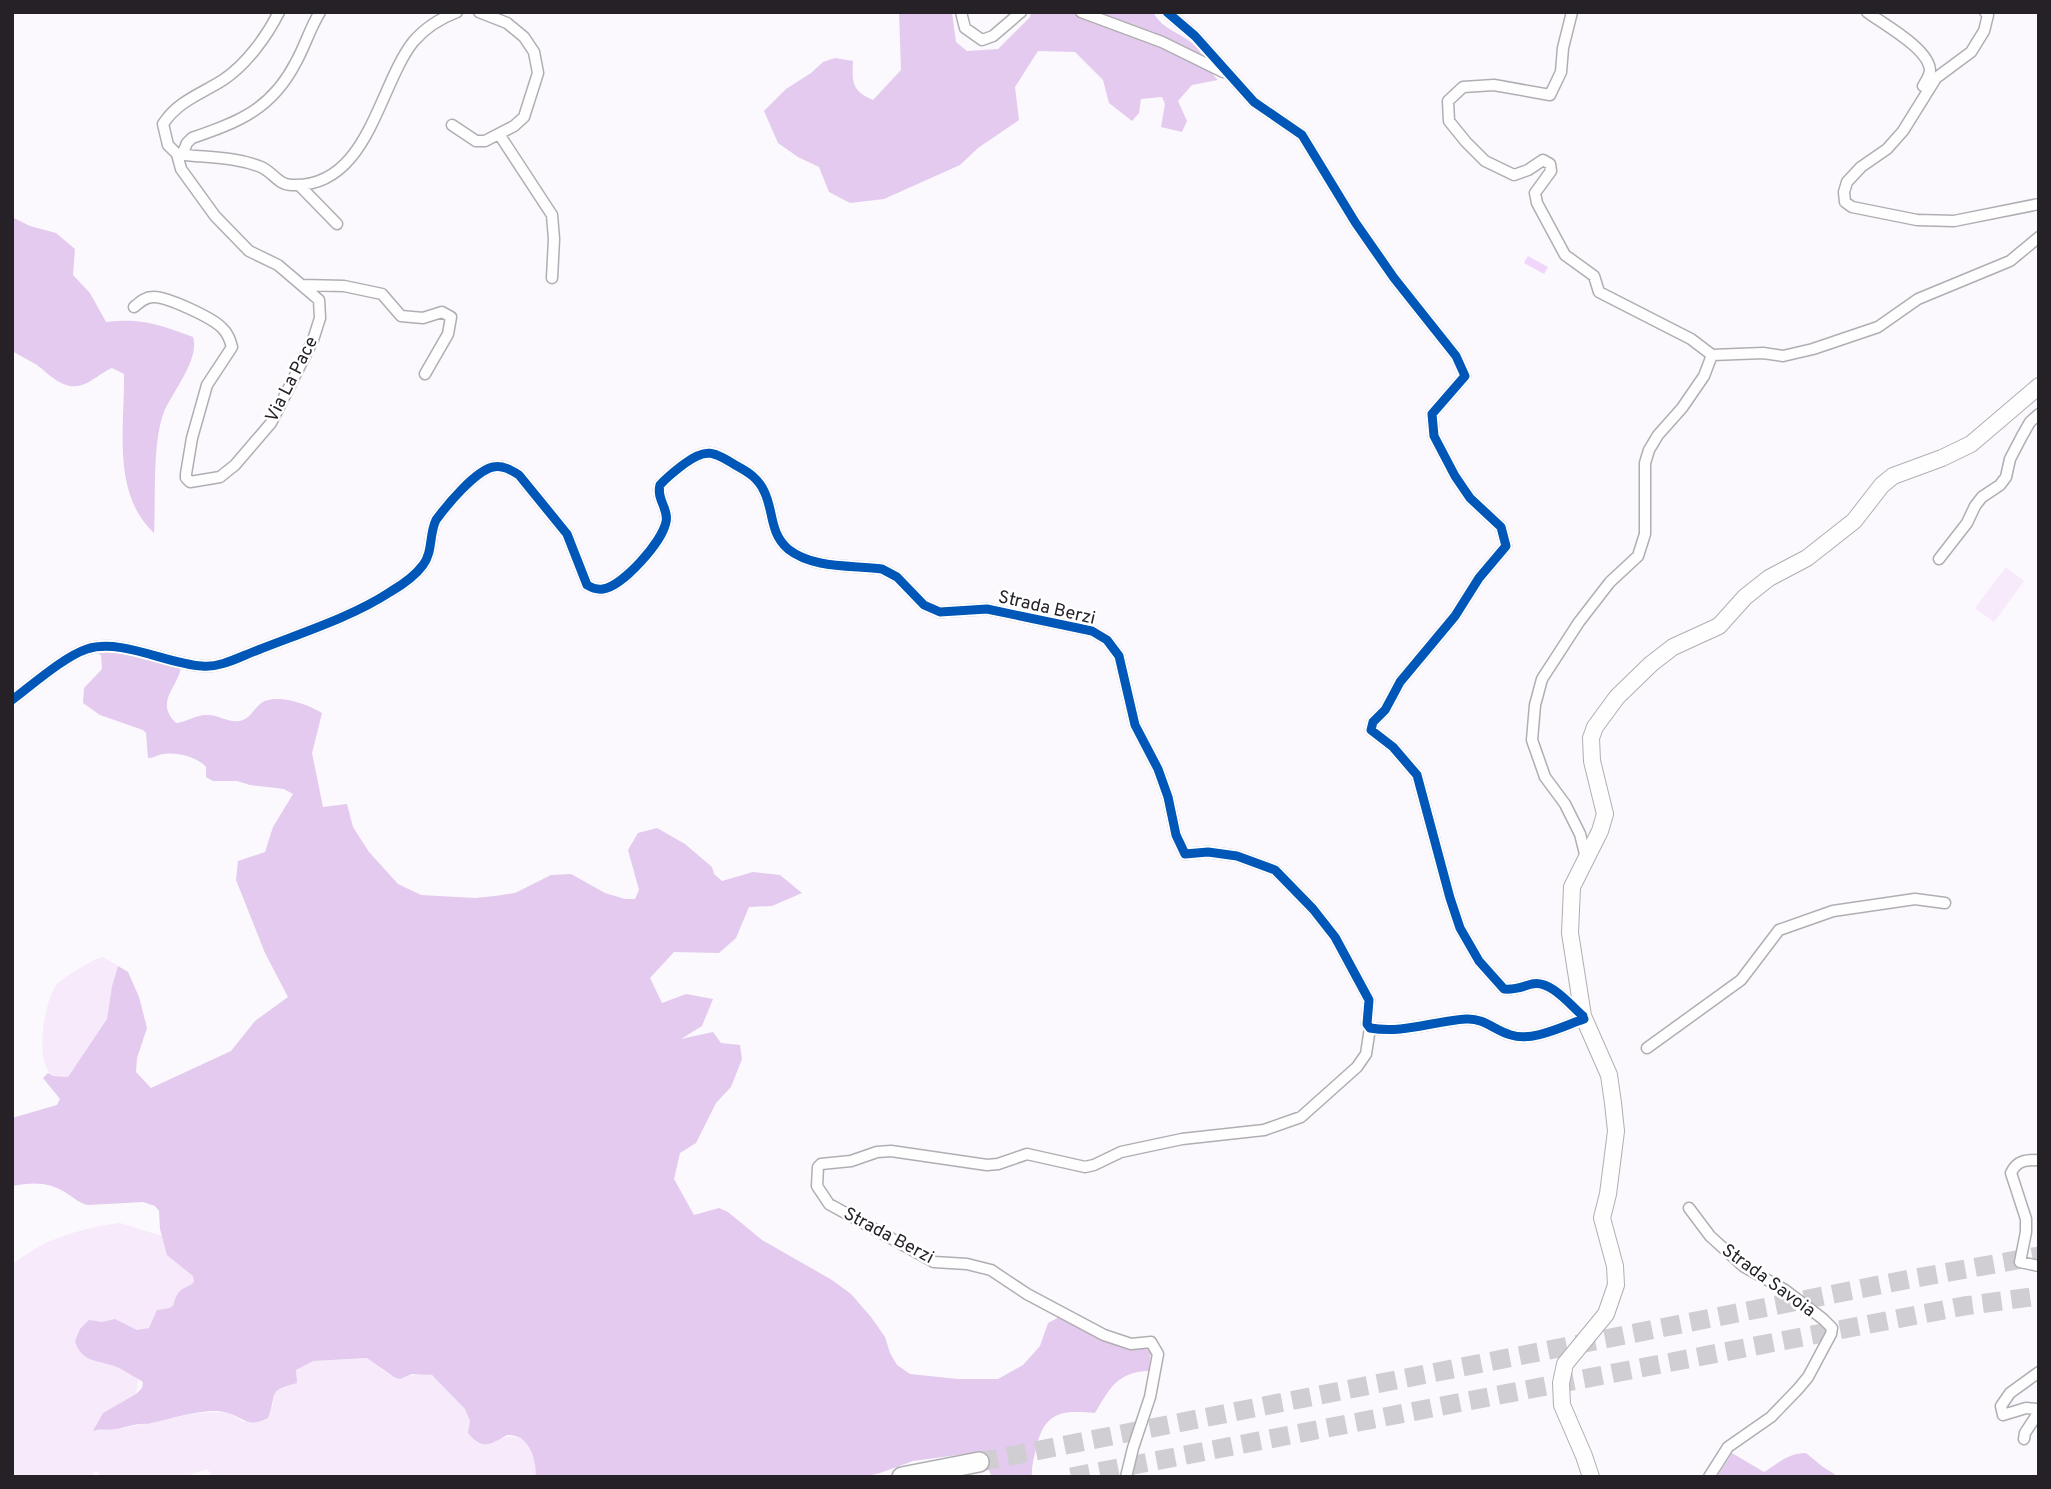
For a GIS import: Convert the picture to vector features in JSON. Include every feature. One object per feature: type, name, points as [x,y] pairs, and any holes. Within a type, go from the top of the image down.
[{"type":"highway","points":[[902,1477],[979,1462]]},
{"type":"main road","points":[[1591,1477],[1562,1405],[1561,1383],[1565,1364],[1606,1314],[1616,1285],[1615,1266],[1602,1218],[1608,1194],[1616,1131],[1609,1075],[1583,1018],[1572,958],[1569,904],[1572,887],[1600,831],[1605,814],[1592,761],[1591,738],[1595,727],[1633,679],[1673,647],[1719,626],[1745,597],[1769,578],[1807,558],[1854,521],[1882,485],[1893,476],[1972,444],[2039,386]]},
{"type":"street","name":"Via La Pace","points":[[134,307],[143,299],[155,296],[187,308],[222,326],[229,337],[232,347],[207,385],[192,438],[186,478],[190,482],[198,482],[220,477],[235,465],[271,423],[313,341],[320,318],[319,300],[278,265],[249,251],[215,216],[181,169],[179,154],[168,145],[163,124],[171,112],[190,97],[225,79],[237,68],[279,12]]},
{"type":"street","points":[[179,154],[192,138],[240,121],[273,96],[297,61],[309,30],[320,12]]},
{"type":"street","points":[[179,154],[227,158],[264,168],[277,181],[289,185],[325,178],[339,169],[365,138],[401,62],[414,41],[444,16],[457,12]]},
{"type":"street","points":[[452,125],[476,141],[485,141],[514,126],[524,117],[538,74],[534,52],[524,37],[508,23],[479,12]]},
{"type":"street","points":[[961,12],[965,28],[982,40],[1007,26],[1021,12]]},
{"type":"street","points":[[1081,12],[1162,42],[1227,74]]},
{"type":"street","points":[[1167,12],[1195,36],[1254,102],[1302,135],[1355,222],[1394,278],[1456,356],[1465,376],[1432,414],[1434,436],[1470,498],[1501,527],[1506,546],[1479,578],[1455,616],[1399,682],[1385,710],[1373,722],[1371,730],[1393,747],[1417,775],[1450,898],[1460,928],[1479,961],[1504,989],[1518,990],[1533,984],[1544,985],[1583,1018]]},
{"type":"street","points":[[1572,12],[1563,48],[1562,72],[1550,95],[1494,85],[1462,87],[1448,101],[1449,121],[1485,161],[1514,175],[1543,160],[1550,164],[1551,171],[1535,193],[1537,203],[1565,255],[1582,270],[1594,276],[1599,292],[1691,339],[1712,355],[1763,353],[1783,356],[1878,327],[1918,299],[2010,261],[2039,237]]},
{"type":"street","points":[[1867,12],[1921,52],[1929,66],[1930,75],[1923,85],[1920,102]]},
{"type":"street","points":[[1985,12],[1988,15],[1984,31],[1971,52],[1936,78],[1903,131],[1847,182],[1845,202],[1852,207],[1917,220],[1954,221],[2039,204]]},
{"type":"street","points":[[499,134],[552,215],[552,278]]},
{"type":"street","points":[[299,185],[337,224]]},
{"type":"street","points":[[303,285],[344,286],[382,294],[401,316],[424,318],[442,312],[452,317],[448,334],[425,374]]},
{"type":"street","points":[[1586,858],[1580,834],[1565,804],[1545,777],[1532,740],[1535,705],[1542,679],[1579,622],[1610,582],[1638,556],[1645,534],[1645,463],[1649,450],[1704,376],[1712,355]]},
{"type":"street","points":[[1939,559],[1967,523],[1975,506],[2006,477],[2010,459],[2022,436],[2039,414]]},
{"type":"street","name":"Strada Berzi","points":[[12,700],[76,653],[89,648],[110,646],[197,666],[213,666],[303,633],[366,605],[390,593],[422,566],[429,552],[432,528],[436,520],[477,476],[496,466],[519,475],[561,526],[584,580],[593,588],[605,589],[620,581],[645,557],[662,532],[667,520],[659,497],[660,485],[697,454],[712,453],[758,481],[766,496],[775,533],[789,550],[799,556],[822,563],[882,569],[897,577],[924,605],[940,612],[987,609],[1100,635],[1114,647],[1119,656],[1135,724],[1158,769],[1168,797],[1176,835],[1185,854],[1208,852],[1237,856],[1275,870],[1313,909],[1335,937],[1368,1000],[1367,1024],[1370,1028],[1366,1054],[1357,1067],[1301,1117],[1264,1130],[1182,1139],[1121,1152],[1094,1166],[1085,1167],[1027,1154],[987,1165],[891,1151],[851,1161],[821,1164],[818,1167],[817,1186],[829,1204],[934,1262],[967,1264],[992,1270],[1027,1294],[1104,1335],[1131,1344],[1151,1342],[1158,1354],[1150,1398],[1126,1477]]},
{"type":"street","points":[[1647,1048],[1741,980],[1779,930],[1833,911],[1915,899],[1945,903]]},
{"type":"street","points":[[1370,1028],[1402,1029],[1477,1019],[1507,1034],[1521,1037],[1583,1018]]},
{"type":"street","points":[[2039,1160],[2020,1161],[2011,1173],[2026,1219],[2020,1262],[2039,1266]]},
{"type":"street","name":"Strada Savoia","points":[[1689,1208],[1710,1236],[1743,1266],[1785,1290],[1832,1328],[1808,1377],[1771,1418],[1728,1447],[1709,1477]]},
{"type":"street","points":[[2024,1438],[2038,1413],[2037,1409],[2026,1408],[2006,1415],[2001,1413],[2001,1406],[2010,1393],[2039,1372]]},
{"type":"shaded area","points":[[899,12],[952,12],[956,42],[967,51],[998,49],[1030,17],[1031,12],[1153,12],[1162,23],[1196,47],[1218,80],[1192,85],[1178,101],[1187,121],[1182,132],[1161,127],[1165,104],[1162,97],[1141,99],[1139,113],[1132,121],[1109,103],[1103,80],[1075,52],[1038,51],[1015,87],[1019,120],[978,148],[960,165],[884,199],[850,203],[829,192],[819,167],[778,143],[764,111],[786,89],[823,62],[835,58],[853,61],[857,90],[873,100],[901,70]]},
{"type":"shaded area","points":[[12,217],[30,226],[56,233],[75,249],[73,275],[90,293],[106,322],[151,324],[193,337],[193,355],[160,425],[156,455],[154,533],[140,517],[126,479],[123,458],[124,374],[112,368],[86,384],[69,386],[12,351]]},
{"type":"shaded area","points":[[1528,256],[1548,267],[1544,274],[1524,263]]},
{"type":"shaded area","points":[[2006,567],[2024,581],[1994,622],[1975,608]]},
{"type":"shaded area","points":[[101,651],[181,668],[167,702],[170,716],[176,723],[204,715],[240,721],[260,704],[274,699],[300,703],[322,713],[312,753],[323,807],[347,804],[353,827],[369,852],[398,884],[421,895],[475,898],[495,896],[515,893],[551,875],[571,874],[605,893],[635,899],[639,890],[628,850],[638,833],[657,828],[685,844],[712,867],[714,874],[722,881],[753,872],[780,875],[802,893],[772,906],[749,907],[736,938],[719,953],[674,952],[650,978],[662,1003],[686,994],[713,999],[702,1026],[681,1039],[713,1032],[721,1043],[740,1045],[742,1059],[731,1087],[716,1103],[696,1143],[680,1153],[674,1179],[694,1215],[719,1208],[728,1212],[762,1240],[832,1280],[851,1294],[871,1317],[885,1337],[897,1365],[910,1374],[958,1379],[998,1379],[1023,1365],[1040,1346],[1048,1323],[1061,1316],[1128,1346],[1151,1350],[1149,1371],[1129,1374],[1122,1378],[1110,1389],[1095,1413],[1064,1413],[1049,1421],[1039,1437],[1032,1477],[992,1477],[980,1452],[913,1461],[863,1477],[536,1477],[533,1456],[526,1443],[515,1436],[507,1435],[491,1443],[478,1442],[468,1433],[470,1421],[465,1409],[432,1375],[412,1374],[400,1379],[367,1358],[313,1361],[296,1370],[297,1383],[277,1391],[268,1418],[261,1421],[247,1422],[228,1413],[210,1411],[114,1430],[93,1431],[103,1413],[136,1394],[142,1388],[143,1382],[117,1367],[86,1357],[75,1341],[80,1329],[89,1320],[102,1322],[115,1319],[137,1330],[149,1328],[157,1310],[172,1307],[179,1292],[194,1282],[193,1276],[167,1255],[160,1229],[159,1211],[155,1206],[143,1202],[88,1205],[48,1185],[12,1186],[12,1118],[57,1105],[60,1099],[43,1078],[48,1073],[68,1077],[107,1019],[118,966],[128,972],[139,997],[147,1028],[137,1058],[136,1072],[151,1088],[231,1051],[255,1021],[288,997],[265,953],[236,880],[238,861],[265,852],[273,827],[293,794],[284,789],[237,781],[213,781],[206,777],[206,767],[187,756],[162,754],[148,758],[146,733],[143,730],[100,715],[83,703],[84,688],[102,669],[101,655],[98,653]]},
{"type":"shaded area","points":[[103,957],[118,966],[107,1019],[68,1077],[53,1076],[47,1069],[42,1046],[51,995],[63,980]]},
{"type":"shaded area","points":[[120,1223],[197,1247],[201,1257],[190,1299],[139,1372],[136,1394],[103,1413],[102,1428],[114,1430],[196,1413],[227,1412],[244,1422],[273,1406],[274,1393],[301,1366],[313,1361],[368,1358],[388,1374],[400,1379],[419,1374],[437,1378],[465,1409],[470,1421],[495,1442],[514,1437],[527,1443],[534,1457],[536,1477],[214,1477],[207,1469],[190,1477],[100,1477],[96,1470],[92,1477],[12,1477],[12,1265],[36,1248],[63,1236]]},
{"type":"shaded area","points":[[1732,1453],[1764,1472],[1789,1457],[1806,1453],[1839,1477],[1717,1477]]},
{"type":"tunnel","points":[[979,1462],[2039,1256]]},
{"type":"tunnel","points":[[1071,1477],[1964,1306],[2039,1296]]},
{"type":"cycle path","points":[[1167,12],[1195,36],[1254,102],[1302,135],[1355,222],[1394,278],[1456,356],[1465,376],[1432,414],[1434,436],[1470,498],[1501,527],[1506,546],[1479,578],[1455,616],[1400,682],[1385,710],[1373,722],[1371,730],[1393,747],[1417,775],[1450,898],[1460,928],[1479,961],[1504,989],[1532,984],[1546,986],[1560,994],[1583,1016]]},
{"type":"cycle path","points":[[12,700],[59,664],[87,649],[100,646],[129,649],[188,664],[209,666],[231,661],[343,617],[375,601],[412,577],[426,560],[436,520],[470,482],[493,467],[504,467],[519,475],[567,534],[587,585],[603,589],[631,572],[650,551],[663,530],[666,513],[660,485],[692,459],[711,453],[722,457],[759,482],[778,536],[788,549],[798,555],[821,563],[882,569],[897,577],[924,605],[940,612],[987,609],[1092,631],[1107,640],[1119,656],[1135,725],[1158,769],[1168,797],[1176,835],[1185,854],[1208,852],[1237,856],[1275,870],[1313,909],[1335,937],[1369,1000],[1367,1024],[1370,1028],[1394,1029],[1473,1019],[1520,1037],[1548,1032],[1584,1019]]}]
